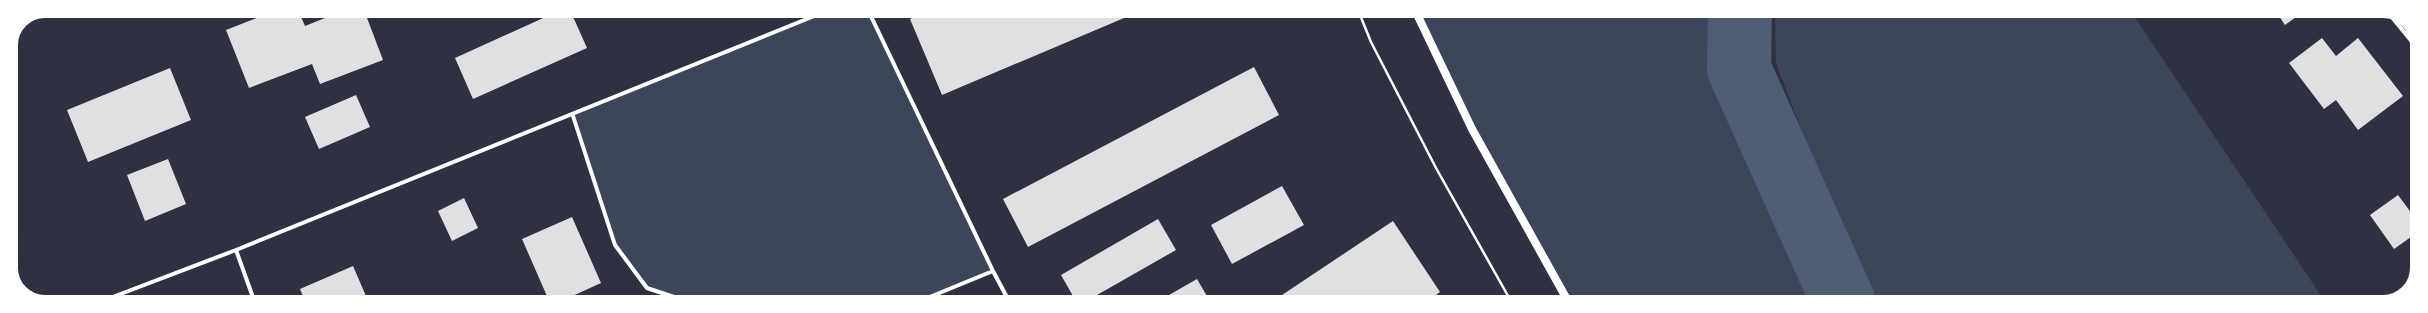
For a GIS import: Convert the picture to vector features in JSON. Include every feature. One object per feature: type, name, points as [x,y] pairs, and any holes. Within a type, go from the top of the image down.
[{"type":"main road","points":[[1418,17],[1472,129],[1565,296]]},
{"type":"street","points":[[115,296],[236,250],[573,116],[812,17]]},
{"type":"street","points":[[871,17],[992,271],[1006,296]]},
{"type":"street","points":[[2394,20],[2410,40]]},
{"type":"street","points":[[573,116],[615,246],[647,288],[671,296]]},
{"type":"street","points":[[236,250],[252,296]]},
{"type":"street","points":[[933,296],[992,271]]},
{"type":"path","points":[[1361,17],[1370,42],[1436,168],[1508,296]]},
{"type":"shaded area","points":[[812,17],[871,17],[993,271],[932,296],[671,296],[647,288],[615,245],[573,116]]},
{"type":"shaded area","points":[[1418,17],[1740,17],[1739,69],[1841,296],[1565,296],[1472,129]]},
{"type":"shaded area","points":[[1775,17],[2135,17],[2321,296],[1873,296],[1859,283],[1776,63]]},
{"type":"building","points":[[259,17],[301,17],[305,26],[328,17],[367,17],[383,60],[320,84],[312,64],[249,88],[226,30]]},
{"type":"building","points":[[546,17],[573,17],[587,48],[473,99],[455,58]]},
{"type":"building","points":[[915,17],[1126,17],[942,95],[910,19]]},
{"type":"building","points":[[2280,17],[2296,17],[2285,25]]},
{"type":"building","points":[[2322,38],[2336,56],[2358,38],[2403,96],[2358,130],[2336,100],[2324,109],[2289,63]]},
{"type":"building","points":[[1254,67],[1279,115],[1028,247],[1003,199]]},
{"type":"building","points":[[170,68],[191,120],[88,162],[67,110]]},
{"type":"building","points":[[356,95],[370,127],[319,149],[305,117]]},
{"type":"building","points":[[168,159],[186,204],[145,221],[127,175]]},
{"type":"building","points":[[1282,186],[1304,225],[1232,264],[1211,225]]},
{"type":"building","points":[[2398,195],[2411,213],[2411,237],[2394,249],[2370,215]]},
{"type":"building","points":[[464,198],[478,228],[452,241],[438,211]]},
{"type":"building","points":[[572,217],[601,283],[572,296],[547,296],[522,239]]},
{"type":"building","points":[[1158,219],[1176,250],[1095,296],[1073,296],[1061,275]]},
{"type":"building","points":[[1393,221],[1440,292],[1435,296],[1280,296]]},
{"type":"building","points":[[353,266],[366,296],[303,296],[300,289]]},
{"type":"building","points":[[1197,279],[1207,296],[1167,296]]},
{"type":"waterway","points":[[1740,17],[1739,69],[1841,296]]}]
